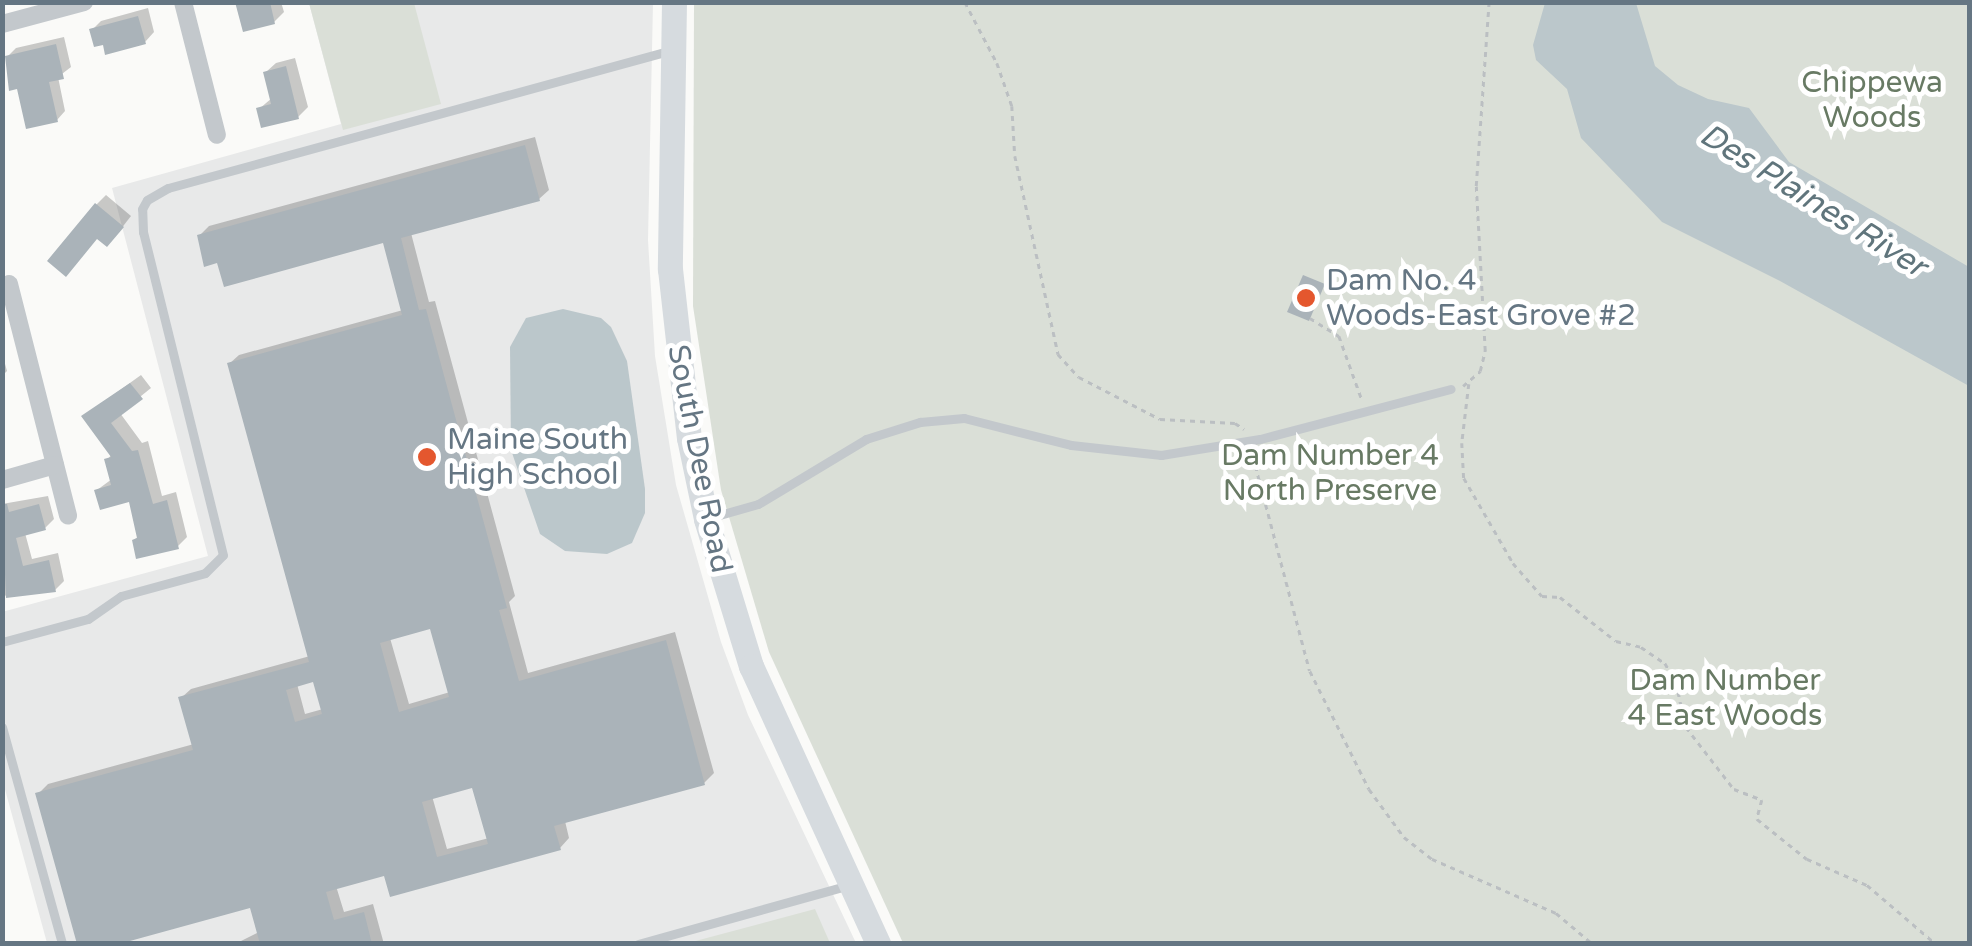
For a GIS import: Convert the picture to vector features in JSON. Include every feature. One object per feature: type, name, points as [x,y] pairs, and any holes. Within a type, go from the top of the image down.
[{"type":"main road","name":"South Dee Road","points":[[674,2],[669,190],[675,342],[706,519],[751,666],[878,944]]},
{"type":"street","points":[[2,24],[84,2]]},
{"type":"street","points":[[182,2],[217,135]]},
{"type":"street","points":[[9,284],[68,516]]},
{"type":"street","points":[[2,480],[55,465]]},
{"type":"lane","points":[[2,642],[88,619],[121,596],[205,573],[223,555],[142,232],[142,209],[147,200],[168,188],[672,50]]},
{"type":"lane","points":[[706,519],[758,504],[866,439],[932,420],[985,421],[1070,444],[1161,455],[1248,442],[1451,389]]},
{"type":"lane","points":[[2,727],[62,944]]},
{"type":"lane","points":[[638,944],[852,884]]},
{"type":"path","points":[[965,2],[997,64],[1012,106],[1016,156],[1050,332],[1058,354],[1080,377],[1160,420],[1235,423],[1242,425],[1246,434]]},
{"type":"path","points":[[1489,2],[1476,186],[1485,351],[1480,371],[1469,384],[1462,443],[1464,478],[1520,571],[1542,596],[1560,597],[1616,641],[1641,647],[1666,664],[1676,682],[1686,727],[1734,789],[1762,800],[1757,819],[1807,860],[1866,885],[1936,944]]},
{"type":"path","points":[[1310,318],[1340,336],[1365,411]]},
{"type":"path","points":[[1451,389],[1469,384]]},
{"type":"path","points":[[1252,451],[1310,672],[1369,789],[1404,837],[1432,859],[1556,913],[1593,944]]},
{"type":"shaded area","name":"Maine South High School","points":[[309,3],[653,3],[648,240],[655,356],[676,485],[721,642],[748,715],[856,943],[47,943],[3,782],[2,612],[208,556],[112,188],[341,124]]},
{"type":"green space","points":[[309,3],[414,3],[441,104],[343,130]]},
{"type":"green space","name":"Dam Number 4 North Preserve","points":[[694,3],[1969,3],[1969,943],[903,943],[769,652],[721,490],[693,306]]},
{"type":"green space","points":[[815,909],[830,943],[688,943]]},
{"type":"water","name":"Des Plaines River","points":[[1545,3],[1636,3],[1655,66],[1678,85],[1708,99],[1749,108],[1789,162],[1969,267],[1969,386],[1780,281],[1662,222],[1581,138],[1567,89],[1536,60],[1533,45]]},
{"type":"water","points":[[563,309],[601,318],[611,327],[627,361],[645,513],[632,543],[607,554],[565,551],[540,534],[511,450],[510,347],[526,318]]},
{"type":"building","points":[[235,2],[270,2],[275,24],[243,32]]},
{"type":"building","points":[[138,16],[146,44],[105,55],[103,45],[94,47],[89,29]]},
{"type":"building","points":[[56,44],[64,79],[49,82],[58,122],[26,129],[17,89],[9,91],[5,56]]},
{"type":"building","points":[[286,66],[299,119],[261,128],[256,108],[271,104],[263,72]]},
{"type":"building","points":[[525,145],[540,201],[401,238],[419,310],[426,309],[507,608],[499,610],[519,681],[666,640],[705,785],[554,826],[561,850],[390,897],[384,876],[326,892],[334,920],[364,912],[372,944],[260,944],[250,908],[119,944],[77,944],[35,793],[193,750],[178,697],[309,662],[227,363],[402,315],[383,243],[224,287],[217,263],[204,267],[197,235]],"holes":[[[430,629],[449,697],[399,712],[380,643]],[[313,682],[322,714],[295,722],[286,690]],[[472,788],[488,844],[437,857],[422,802]]]},
{"type":"building","points":[[95,203],[124,227],[107,247],[97,239],[66,277],[47,261]]},
{"type":"building","name":"Dam No. 4 Woods-East Grove #2","points":[[1303,275],[1325,284],[1309,321],[1287,312]]},
{"type":"building","points":[[130,383],[143,399],[111,423],[132,451],[138,450],[153,504],[167,500],[179,549],[136,559],[132,540],[137,538],[129,502],[100,510],[94,490],[111,485],[104,459],[111,457],[81,416]]},
{"type":"building","points":[[2,504],[7,504],[9,512],[39,504],[46,530],[16,538],[23,566],[49,560],[56,592],[6,598]]},
{"type":"place","name":"Dam No. 4 Woods-East Grove #2","points":[[1306,298]]},
{"type":"place","name":"Maine South High School","points":[[427,457]]},
{"type":"park label","name":"Chippewa Woods","points":[[1872,100]]},
{"type":"park label","name":"Dam Number 4 East Woods","points":[[1725,698]]}]
